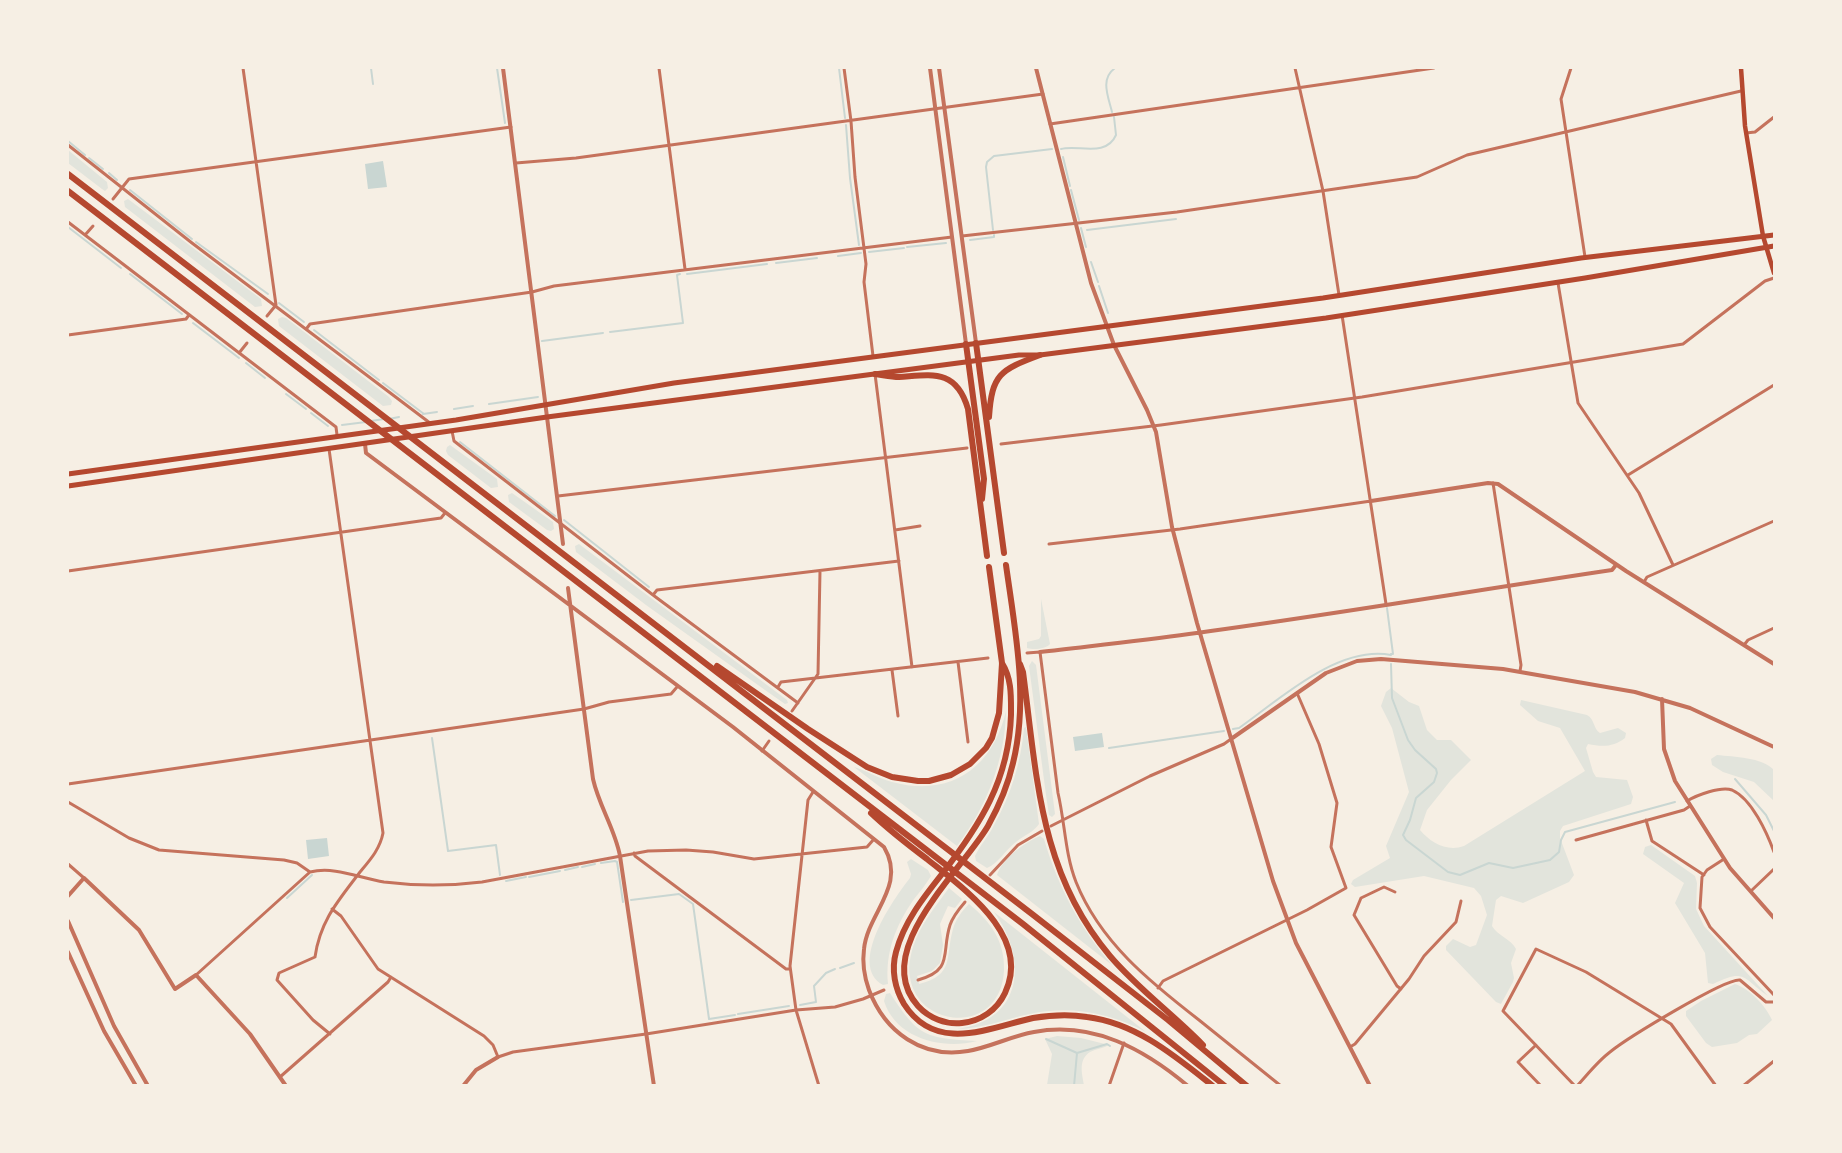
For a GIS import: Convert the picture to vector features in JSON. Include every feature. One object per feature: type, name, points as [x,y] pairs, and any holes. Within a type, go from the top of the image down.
[{"type":"highway","points":[[68,174],[641,612],[1226,1067]]},
{"type":"highway","points":[[68,191],[1023,924],[1225,1086]]},
{"type":"highway","points":[[976,343],[1004,554]]},
{"type":"highway","points":[[966,344],[984,479],[981,508]]},
{"type":"highway","points":[[988,429],[990,398],[999,376],[1011,367],[1040,355]]},
{"type":"highway","points":[[875,374],[896,377],[934,375],[948,380],[959,389],[968,409],[987,556]]},
{"type":"highway","points":[[849,792],[889,830],[966,891],[988,914],[1004,938],[1010,963],[1006,989],[995,1007],[987,1014],[968,1023],[946,1023],[921,1009],[910,994],[904,976],[905,956],[911,937],[927,909],[946,884],[971,851],[996,811],[1012,766],[1020,720],[1019,661],[1006,565]]},
{"type":"highway","points":[[641,612],[760,697],[873,770],[905,780],[940,779],[961,770],[979,756],[992,738],[998,720],[1002,663],[989,567]]},
{"type":"highway","points":[[1019,661],[1023,672],[1043,816],[1053,854],[1068,891],[1087,926],[1111,958],[1247,1086]]},
{"type":"highway","points":[[1002,663],[1009,674],[1011,719],[1007,749],[999,779],[991,800],[964,845],[908,923],[898,944],[894,966],[897,989],[901,999],[907,1009],[924,1024],[945,1033],[967,1034],[1045,1016],[1074,1015],[1102,1019],[1142,1036],[1168,1052],[1213,1086]]},
{"type":"main road","points":[[1741,68],[1746,133],[1763,236],[1774,275]]},
{"type":"main road","points":[[68,474],[546,406],[674,382],[1339,295],[1585,258],[1774,234]]},
{"type":"main road","points":[[68,486],[547,417],[1342,315],[1774,246]]},
{"type":"street","points":[[243,68],[276,305],[267,316]]},
{"type":"street","points":[[503,68],[563,544]]},
{"type":"street","points":[[659,68],[686,269]]},
{"type":"street","points":[[844,68],[866,264],[864,282],[873,356]]},
{"type":"street","points":[[930,68],[966,344]]},
{"type":"street","points":[[939,68],[976,343]]},
{"type":"street","points":[[1036,68],[1088,272],[1114,345],[1154,426],[1160,448],[1173,530],[1199,632],[1286,920],[1296,944],[1370,1086]]},
{"type":"street","points":[[1296,68],[1323,191],[1339,295]]},
{"type":"street","points":[[1050,124],[1434,68]]},
{"type":"street","points":[[1571,68],[1561,99],[1585,258]]},
{"type":"street","points":[[962,236],[1177,212],[1418,177],[1467,155],[1741,91]]},
{"type":"street","points":[[516,163],[576,158],[1043,94]]},
{"type":"street","points":[[1746,133],[1755,132],[1774,117]]},
{"type":"street","points":[[113,199],[129,179],[511,127]]},
{"type":"street","points":[[68,145],[430,423]]},
{"type":"street","points":[[68,222],[336,427],[337,436]]},
{"type":"street","points":[[85,235],[93,226]]},
{"type":"street","points":[[307,328],[310,324],[532,292],[554,286],[952,237]]},
{"type":"street","points":[[1001,444],[1154,426],[1355,397],[1683,344],[1774,275]]},
{"type":"street","points":[[1557,282],[1578,403],[1639,493],[1673,565]]},
{"type":"street","points":[[68,335],[186,320],[189,315]]},
{"type":"street","points":[[1342,315],[1386,604]]},
{"type":"street","points":[[239,353],[247,343]]},
{"type":"street","points":[[875,374],[912,667]]},
{"type":"street","points":[[1627,476],[1774,385]]},
{"type":"street","points":[[452,431],[454,441],[653,595],[798,703]]},
{"type":"street","points":[[365,444],[366,453],[762,751],[885,847],[890,856],[893,875],[866,936],[864,970],[871,995],[881,1015],[896,1032],[915,1045],[937,1052],[972,1050],[1032,1032],[1057,1029],[1094,1033],[1124,1043],[1152,1059],[1188,1086]]},
{"type":"street","points":[[557,496],[967,448]]},
{"type":"street","points":[[329,449],[383,833],[379,846],[332,909],[322,927],[315,957],[279,973],[277,980],[313,1020],[330,1034]]},
{"type":"street","points":[[1492,483],[1521,665],[1520,671]]},
{"type":"street","points":[[1048,544],[1173,530],[1492,483],[1500,486],[1616,565],[1774,664]]},
{"type":"street","points":[[68,571],[441,518],[445,513]]},
{"type":"street","points":[[1644,582],[1647,577],[1774,521]]},
{"type":"street","points":[[895,530],[920,526]]},
{"type":"street","points":[[653,595],[657,590],[899,561]]},
{"type":"street","points":[[1027,654],[1346,612],[1612,570],[1616,565]]},
{"type":"street","points":[[792,711],[818,674],[820,571]]},
{"type":"street","points":[[568,588],[596,790],[613,828],[621,856],[654,1086]]},
{"type":"street","points":[[1744,645],[1748,640],[1774,628]]},
{"type":"street","points":[[1040,652],[1058,794],[1073,873],[1090,909],[1106,934],[1125,957],[1158,988],[1281,1086]]},
{"type":"street","points":[[778,687],[781,682],[988,658]]},
{"type":"street","points":[[1051,826],[1150,776],[1224,744],[1326,673],[1341,666],[1365,660],[1389,659],[1520,671],[1635,692],[1699,712],[1774,747]]},
{"type":"street","points":[[958,662],[968,742]]},
{"type":"street","points":[[892,669],[898,716]]},
{"type":"street","points":[[68,784],[584,709],[609,702],[671,694],[677,687]]},
{"type":"street","points":[[1158,988],[1162,981],[1346,888],[1331,847],[1337,803],[1319,744],[1297,693]]},
{"type":"street","points":[[1662,699],[1662,726],[1666,756],[1672,775],[1724,860],[1774,918]]},
{"type":"street","points":[[762,751],[769,741]]},
{"type":"street","points":[[1687,801],[1693,797],[1722,789],[1736,792],[1760,819],[1774,852]]},
{"type":"street","points":[[813,792],[808,800],[790,969],[796,1010],[819,1086]]},
{"type":"street","points":[[68,802],[129,838],[149,847],[170,851],[284,860],[297,863],[310,872]]},
{"type":"street","points":[[1576,840],[1684,810],[1690,806]]},
{"type":"street","points":[[1646,820],[1652,841],[1704,875]]},
{"type":"street","points":[[990,875],[1018,845],[1042,831]]},
{"type":"street","points":[[68,864],[138,930],[175,989],[196,975],[310,872],[326,870],[383,882],[428,885],[462,884],[634,853],[686,850],[754,859],[867,847],[874,838]]},
{"type":"street","points":[[634,853],[786,969],[790,969]]},
{"type":"street","points":[[1724,860],[1707,870],[1704,875],[1700,908],[1710,927],[1774,995]]},
{"type":"street","points":[[1750,892],[1774,869]]},
{"type":"street","points":[[68,896],[84,878]]},
{"type":"street","points":[[1395,892],[1384,887],[1360,898],[1354,915],[1396,986],[1401,989]]},
{"type":"street","points":[[918,980],[934,975],[944,964],[950,925],[965,902]]},
{"type":"street","points":[[1350,1047],[1401,989],[1424,956],[1456,922],[1461,902]]},
{"type":"street","points":[[332,909],[341,916],[378,969],[484,1036],[493,1045],[498,1057]]},
{"type":"street","points":[[68,921],[114,1026],[148,1086]]},
{"type":"street","points":[[1716,1086],[1671,1024],[1663,1019],[1586,972],[1536,949],[1503,1011],[1576,1086],[1609,1053],[1663,1019],[1698,997],[1735,979],[1744,983],[1766,1002],[1774,1002]]},
{"type":"street","points":[[68,952],[104,1031],[136,1086]]},
{"type":"street","points":[[196,975],[250,1034],[286,1086]]},
{"type":"street","points":[[280,1077],[392,977]]},
{"type":"street","points":[[463,1086],[476,1070],[498,1057],[513,1052],[796,1010],[842,1006],[884,990]]},
{"type":"street","points":[[1109,1086],[1124,1043]]},
{"type":"street","points":[[1536,1045],[1518,1062],[1541,1086]]},
{"type":"street","points":[[1743,1086],[1774,1061]]},
{"type":"shaded area","points":[[68,150],[107,182],[108,188],[105,191],[68,163]]},
{"type":"shaded area","points":[[383,161],[387,187],[368,189],[365,164]]},
{"type":"shaded area","points":[[128,199],[261,299],[262,306],[255,307],[125,207],[124,201]]},
{"type":"shaded area","points":[[282,317],[389,397],[392,401],[391,405],[383,406],[279,326],[278,319]]},
{"type":"shaded area","points":[[450,445],[497,479],[498,487],[491,488],[448,455],[446,451]]},
{"type":"shaded area","points":[[512,493],[553,522],[554,529],[547,530],[509,502],[508,495]]},
{"type":"shaded area","points":[[579,544],[788,703],[785,704],[765,690],[576,552],[575,546]]},
{"type":"shaded area","points":[[1041,599],[1050,644],[1040,649],[1027,648],[1027,642],[1039,639],[1041,636]]},
{"type":"shaded area","points":[[1032,661],[1036,665],[1055,814],[1052,817],[1049,815],[1029,666]]},
{"type":"shaded area","points":[[1391,688],[1409,702],[1419,706],[1427,730],[1437,740],[1451,740],[1471,760],[1451,780],[1427,810],[1420,830],[1429,839],[1446,847],[1464,846],[1585,771],[1560,728],[1538,721],[1520,705],[1521,700],[1587,715],[1600,733],[1618,728],[1626,733],[1625,738],[1612,745],[1588,744],[1586,748],[1596,777],[1627,780],[1633,797],[1631,804],[1563,826],[1560,838],[1574,875],[1569,882],[1523,903],[1501,896],[1496,900],[1492,926],[1516,949],[1511,963],[1513,982],[1501,1004],[1496,1002],[1446,950],[1446,946],[1453,939],[1470,947],[1476,945],[1487,915],[1481,896],[1474,888],[1424,876],[1355,887],[1351,884],[1353,880],[1390,858],[1386,846],[1409,792],[1392,728],[1381,706],[1386,692]]},
{"type":"shaded area","points":[[1006,711],[1002,747],[992,782],[977,815],[957,846],[854,767],[887,781],[913,786],[933,786],[951,781],[966,774],[991,748],[1000,731]]},
{"type":"shaded area","points":[[1026,727],[1039,824],[987,868],[976,861],[975,856],[1000,814],[1010,790],[1018,766]]},
{"type":"shaded area","points":[[1102,733],[1104,747],[1075,751],[1073,737]]},
{"type":"shaded area","points":[[1717,755],[1747,758],[1762,762],[1774,770],[1774,801],[1754,782],[1723,772],[1712,765],[1711,759]]},
{"type":"shaded area","points":[[1040,836],[1044,839],[1056,874],[1071,906],[1100,951],[1112,965],[997,875],[1004,863],[1015,852]]},
{"type":"shaded area","points":[[327,838],[329,856],[308,859],[306,840]]},
{"type":"shaded area","points":[[1651,845],[1695,876],[1696,909],[1704,926],[1768,996],[1743,977],[1732,977],[1713,984],[1708,983],[1705,953],[1675,903],[1684,883],[1643,854],[1645,847]]},
{"type":"shaded area","points":[[911,859],[928,870],[931,876],[914,899],[897,929],[888,961],[888,984],[883,985],[873,975],[870,963],[872,948],[885,915],[910,878],[907,862]]},
{"type":"shaded area","points":[[949,888],[962,899],[955,908],[948,906],[940,924],[943,945],[940,963],[932,971],[917,976],[919,984],[938,976],[943,970],[954,925],[969,904],[995,932],[1004,960],[998,994],[985,1010],[967,1017],[948,1017],[930,1009],[916,995],[910,974],[916,939],[928,916]]},
{"type":"shaded area","points":[[994,912],[1146,1032],[1118,1020],[1090,1012],[1060,1010],[1030,1014],[984,1026],[957,1029],[979,1023],[996,1014],[1007,1000],[1013,985],[1015,967],[1012,949],[1005,930]]},
{"type":"shaded area","points":[[1735,984],[1757,999],[1772,1020],[1757,1034],[1749,1035],[1737,1043],[1712,1047],[1706,1043],[1686,1016],[1686,1011]]},
{"type":"shaded area","points":[[890,993],[909,1019],[925,1033],[946,1039],[977,1041],[950,1044],[922,1039],[910,1033],[890,1014],[884,1001],[886,994]]},
{"type":"shaded area","points":[[1057,1036],[1081,1038],[1109,1045],[1086,1055],[1082,1063],[1084,1085],[1047,1085],[1052,1054],[1045,1039]]},
{"type":"waterway","points":[[371,68],[373,84]]},
{"type":"waterway","points":[[497,68],[505,123]]},
{"type":"waterway","points":[[839,68],[845,118]]},
{"type":"waterway","points":[[1112,112],[1106,83],[1110,72],[1115,68]]},
{"type":"waterway","points":[[1061,149],[1091,149],[1105,146],[1116,135],[1114,117]]},
{"type":"waterway","points":[[846,125],[859,245]]},
{"type":"waterway","points":[[68,141],[85,155]]},
{"type":"waterway","points":[[993,230],[987,162],[994,156],[1052,149]]},
{"type":"waterway","points":[[1063,157],[1070,186]]},
{"type":"waterway","points":[[89,158],[103,169]]},
{"type":"waterway","points":[[109,173],[117,180]]},
{"type":"waterway","points":[[130,190],[192,239]]},
{"type":"waterway","points":[[1071,190],[1079,220]]},
{"type":"waterway","points":[[1087,230],[1176,219]]},
{"type":"waterway","points":[[68,227],[121,268]]},
{"type":"waterway","points":[[1081,228],[1086,247]]},
{"type":"waterway","points":[[970,240],[994,237],[994,235]]},
{"type":"waterway","points":[[196,242],[268,294]]},
{"type":"waterway","points":[[907,247],[946,243]]},
{"type":"waterway","points":[[869,252],[904,248]]},
{"type":"waterway","points":[[838,256],[861,253]]},
{"type":"waterway","points":[[776,263],[817,258]]},
{"type":"waterway","points":[[1091,262],[1098,282]]},
{"type":"waterway","points":[[687,274],[767,264]]},
{"type":"waterway","points":[[130,274],[182,314]]},
{"type":"waterway","points":[[610,332],[683,323],[677,275],[680,274]]},
{"type":"waterway","points":[[1099,286],[1108,313]]},
{"type":"waterway","points":[[279,303],[304,322]]},
{"type":"waterway","points":[[193,323],[239,358]]},
{"type":"waterway","points":[[314,330],[379,380]]},
{"type":"waterway","points":[[542,341],[603,333]]},
{"type":"waterway","points":[[246,363],[265,378]]},
{"type":"waterway","points":[[383,383],[424,414]]},
{"type":"waterway","points":[[286,394],[306,409]]},
{"type":"waterway","points":[[489,404],[538,397]]},
{"type":"waterway","points":[[454,409],[473,406]]},
{"type":"waterway","points":[[423,414],[437,412]]},
{"type":"waterway","points":[[311,413],[328,426]]},
{"type":"waterway","points":[[389,419],[399,417]]},
{"type":"waterway","points":[[371,421],[384,419]]},
{"type":"waterway","points":[[342,425],[366,422]]},
{"type":"waterway","points":[[460,442],[555,516]]},
{"type":"waterway","points":[[564,520],[649,587]]},
{"type":"waterway","points":[[1387,608],[1393,654],[1391,654]]},
{"type":"waterway","points":[[1233,729],[1239,728],[1310,677],[1330,666],[1371,654],[1391,655]]},
{"type":"waterway","points":[[1391,664],[1392,698],[1408,740],[1415,750],[1436,769],[1437,773],[1434,782],[1416,798],[1403,835],[1406,840],[1448,872],[1460,875],[1489,863],[1513,868],[1550,860],[1559,852],[1565,832],[1675,802]]},
{"type":"waterway","points":[[1109,748],[1224,731]]},
{"type":"waterway","points":[[432,738],[448,851],[496,845],[500,875]]},
{"type":"waterway","points":[[1735,779],[1766,815],[1774,831]]},
{"type":"waterway","points":[[601,863],[617,862],[623,902]]},
{"type":"waterway","points":[[582,867],[595,864]]},
{"type":"waterway","points":[[565,870],[578,867]]},
{"type":"waterway","points":[[529,877],[560,871]]},
{"type":"waterway","points":[[287,898],[312,875]]},
{"type":"waterway","points":[[506,881],[526,877]]},
{"type":"waterway","points":[[631,900],[679,894],[693,904],[709,1019],[735,1015]]},
{"type":"waterway","points":[[840,968],[854,963]]},
{"type":"waterway","points":[[800,1005],[816,1002],[814,986],[826,973],[835,969]]},
{"type":"waterway","points":[[738,1014],[789,1006]]},
{"type":"waterway","points":[[1046,1039],[1077,1053],[1107,1044],[1110,1046]]},
{"type":"waterway","points":[[1074,1086],[1077,1053]]}]
